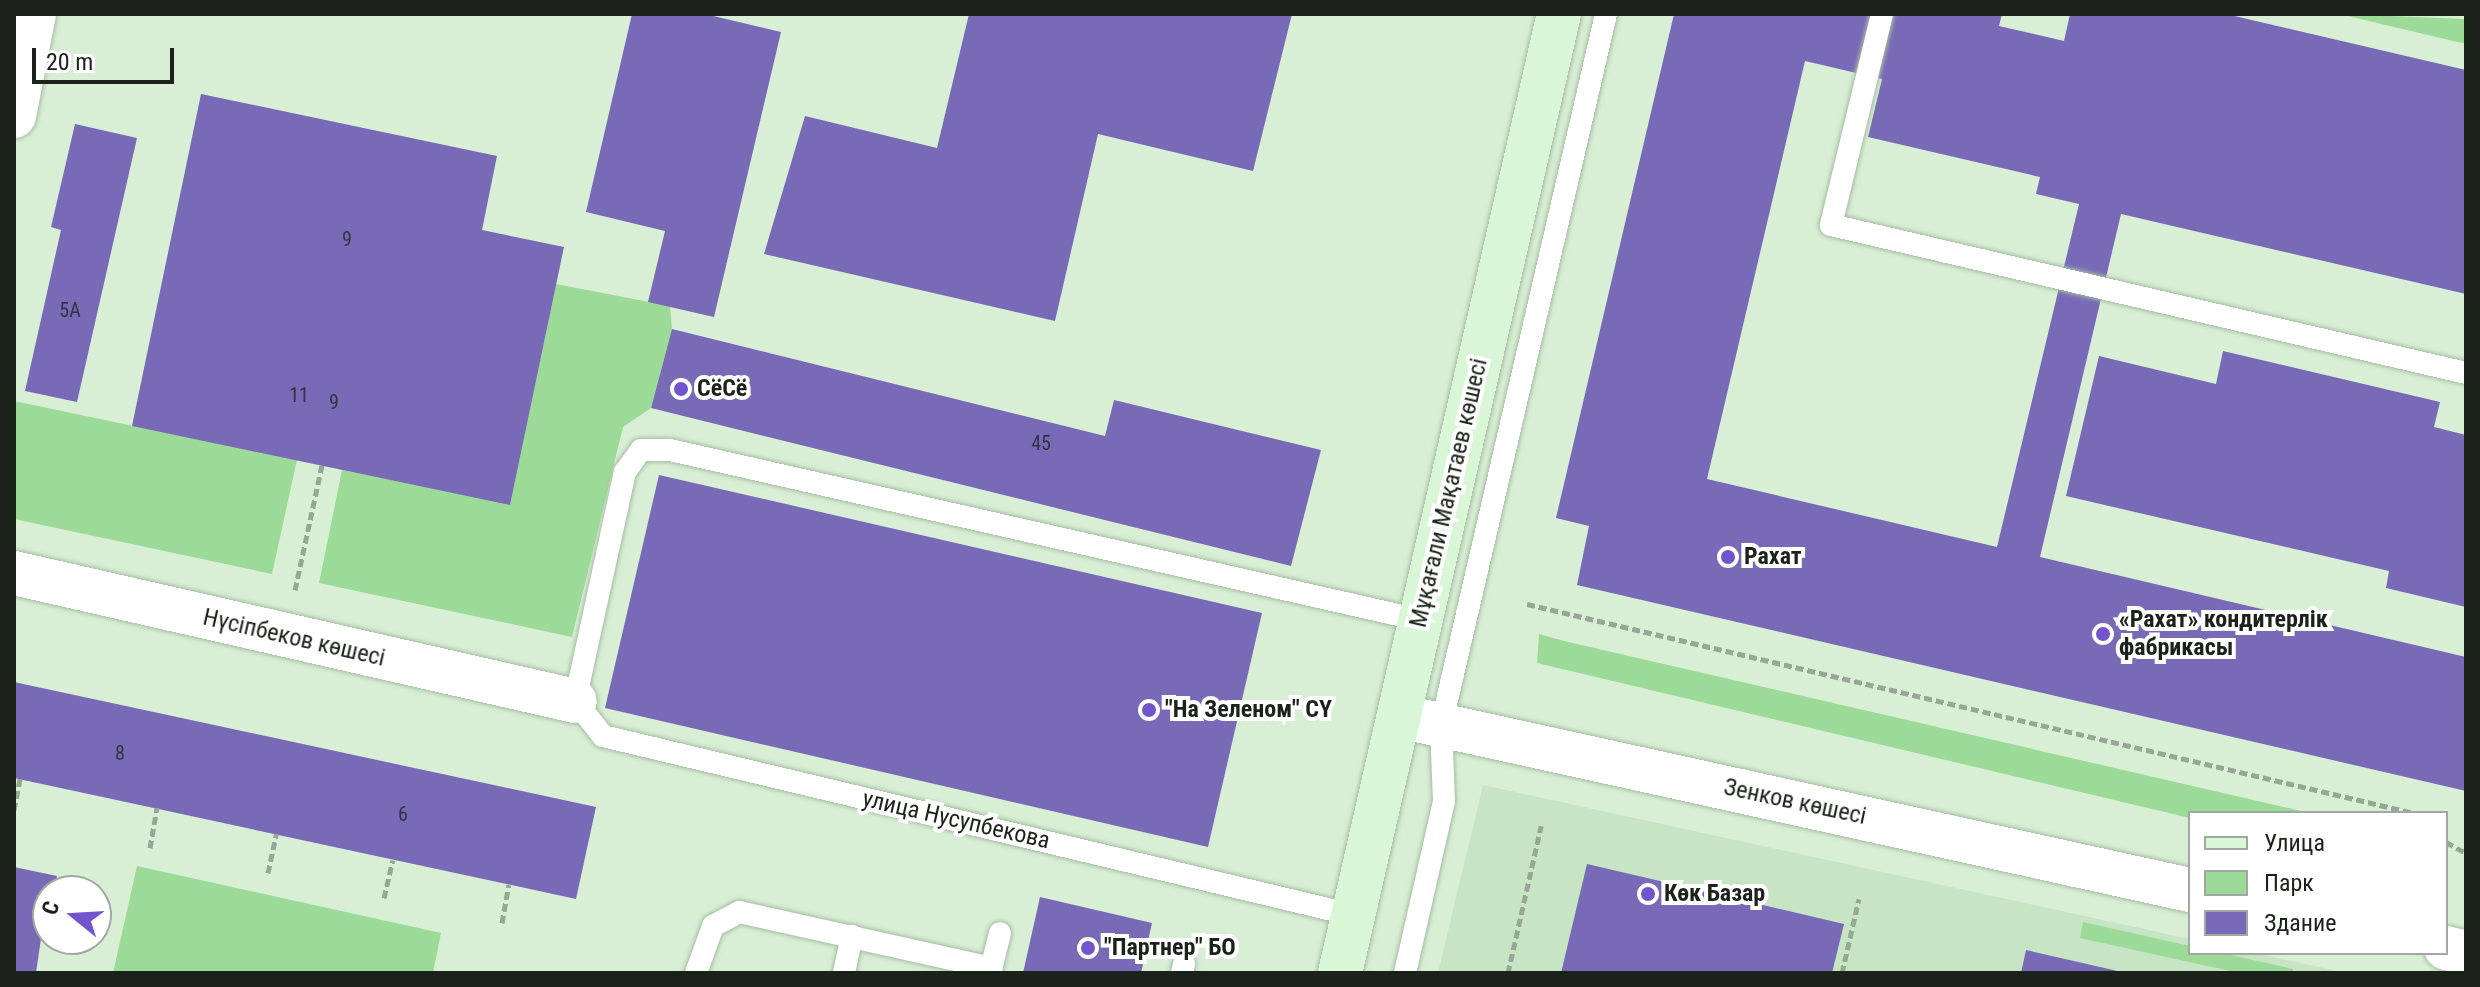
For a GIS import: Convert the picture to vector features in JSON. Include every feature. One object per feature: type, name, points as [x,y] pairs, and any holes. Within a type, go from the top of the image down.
[{"type":"main road","name":"Мұқағали Мақатаев көшесі","points":[[1340,973],[1559,14]]},
{"type":"street","points":[[14,116],[34,14]]},
{"type":"street","name":"Нүсіпбеков көшесі","points":[[14,573],[575,701]]},
{"type":"street","name":"Зенков көшесі","points":[[1399,716],[2188,890]]},
{"type":"lane","points":[[1405,973],[1444,801],[1441,726],[1606,14]]},
{"type":"lane","points":[[1882,14],[1831,225],[2466,373]]},
{"type":"lane","points":[[575,701],[625,472],[641,450],[670,450],[1420,620]]},
{"type":"lane","name":"улица Нусупбекова","points":[[575,701],[603,736],[1353,915]]},
{"type":"lane","points":[[696,973],[713,926],[739,912],[991,970],[1000,933]]},
{"type":"lane","points":[[844,973],[852,936]]},
{"type":"path","points":[[285,636],[322,465]]},
{"type":"path","points":[[1527,604],[2406,811]]},
{"type":"path","points":[[14,810],[20,779]]},
{"type":"path","points":[[150,848],[157,808]]},
{"type":"path","points":[[1508,973],[1541,826]]},
{"type":"path","points":[[268,873],[276,834]]},
{"type":"path","points":[[2448,845],[2451,849],[2466,853]]},
{"type":"path","points":[[384,898],[393,860]]},
{"type":"path","points":[[502,923],[509,885]]},
{"type":"path","points":[[1842,973],[1859,899]]},
{"type":"shaded area","points":[[1483,785],[2188,939],[2188,955],[2264,955],[2347,973],[1438,973]]},
{"type":"green space","points":[[2339,14],[2466,19],[2466,44]]},
{"type":"green space","points":[[556,284],[670,306],[672,329],[651,408],[623,427],[572,637],[319,583],[342,470],[510,504]]},
{"type":"green space","points":[[14,401],[297,460],[272,574],[14,519]]},
{"type":"green space","points":[[1539,634],[2301,811],[2188,811],[2188,818],[1537,663]]},
{"type":"green space","points":[[137,866],[441,933],[433,973],[113,973]]},
{"type":"green space","points":[[2083,922],[2188,946],[2188,955],[2231,955],[2293,969],[2292,973],[2239,973],[2080,938]]},
{"type":"building","points":[[632,14],[705,14],[781,32],[714,317],[648,302],[665,231],[586,212]]},
{"type":"building","points":[[969,14],[1292,14],[1253,171],[1098,134],[1055,321],[764,254],[805,116],[937,148]]},
{"type":"building","points":[[1674,14],[2002,14],[1999,26],[2064,41],[2070,14],[2226,14],[2466,70],[2466,294],[2121,214],[2040,557],[2466,657],[2466,791],[1577,585],[1589,526],[1556,518]],"holes":[[[1805,61],[1882,79],[1868,137],[2040,177],[2036,194],[2079,204],[1997,547],[1707,479]]]},
{"type":"building","points":[[201,94],[497,156],[482,230],[564,247],[510,505],[132,426]]},
{"type":"building","points":[[75,124],[137,138],[77,402],[25,391],[61,230],[51,227]]},
{"type":"building","points":[[672,329],[1105,436],[1114,400],[1321,450],[1291,566],[651,408]]},
{"type":"building","points":[[2223,351],[2440,402],[2434,427],[2466,435],[2466,607],[2386,588],[2389,571],[2066,496],[2099,356],[2216,384]]},
{"type":"building","points":[[659,475],[1262,613],[1208,847],[605,708]]},
{"type":"building","points":[[14,682],[596,807],[576,899],[14,778]]},
{"type":"building","name":"Көк Базар","points":[[1587,864],[1844,924],[1832,973],[1561,973]]},
{"type":"building","points":[[14,867],[52,875],[32,875],[32,955],[39,955],[36,973],[14,973]]},
{"type":"building","name":"\"Партнер\" БО","points":[[1040,897],[1152,923],[1141,973],[1023,973]]},
{"type":"building","points":[[2026,950],[2122,972],[2122,973],[2021,973]]},
{"type":"place","name":"СёСё","points":[[681,389]]},
{"type":"place","name":"Рахат","points":[[1728,557]]},
{"type":"place","name":"«Рахат» кондитерлік фабрикасы","points":[[2103,634]]},
{"type":"place","name":"\"На Зеленом\" СҮ","points":[[1149,710]]},
{"type":"place","name":"Көк Базар","points":[[1648,894]]},
{"type":"place","name":"\"Партнер\" БО","points":[[1088,948]]}]
